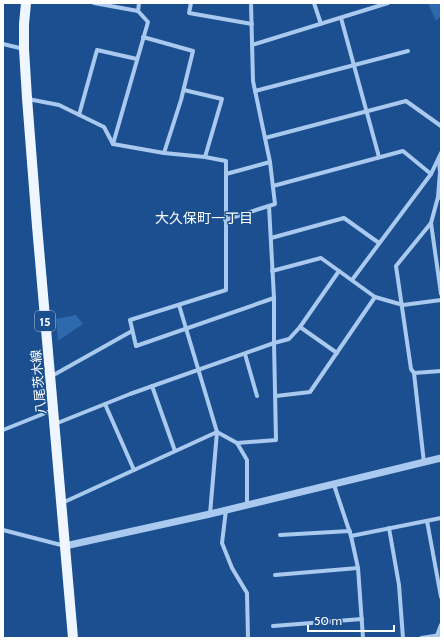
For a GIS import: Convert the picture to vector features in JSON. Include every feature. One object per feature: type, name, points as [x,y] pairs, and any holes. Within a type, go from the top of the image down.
[{"type":"main road","name":"八尾茨木線","points":[[26,3],[24,49],[27,98],[36,218],[73,638]]},
{"type":"street","points":[[94,3],[138,11],[148,22],[114,144]]},
{"type":"street","points":[[138,11],[139,3]]},
{"type":"street","points":[[191,3],[189,13],[252,24]]},
{"type":"street","points":[[225,220],[275,204],[270,162],[253,81],[251,3]]},
{"type":"street","points":[[314,3],[321,24]]},
{"type":"street","points":[[252,45],[388,3]]},
{"type":"street","points":[[341,18],[379,158]]},
{"type":"street","points":[[143,37],[193,51],[184,90],[164,153]]},
{"type":"street","points":[[3,44],[24,49]]},
{"type":"street","points":[[79,115],[97,50],[137,59]]},
{"type":"street","points":[[255,91],[408,51]]},
{"type":"street","points":[[184,90],[222,99],[205,157]]},
{"type":"street","points":[[27,98],[59,105],[104,127],[114,144],[164,153],[205,157],[226,161],[226,290],[130,320],[136,346],[274,298]]},
{"type":"street","points":[[265,138],[406,101],[441,126]]},
{"type":"street","points":[[273,186],[403,151],[430,174]]},
{"type":"street","points":[[352,280],[430,174],[439,160],[441,153]]},
{"type":"street","points":[[424,462],[414,373],[411,369],[403,305],[396,266],[430,223],[439,198],[439,160]]},
{"type":"street","points":[[226,174],[270,162]]},
{"type":"street","points":[[237,443],[276,440],[274,298],[269,206]]},
{"type":"street","points":[[271,238],[344,218],[379,243]]},
{"type":"street","points":[[430,223],[441,294]]},
{"type":"street","points":[[272,271],[321,258],[375,297],[403,305],[441,300]]},
{"type":"street","points":[[55,424],[152,386],[289,339],[300,327],[339,271]]},
{"type":"street","points":[[276,396],[310,392],[375,297]]},
{"type":"street","points":[[179,305],[217,432],[210,514]]},
{"type":"street","points":[[300,327],[337,353]]},
{"type":"street","points":[[50,377],[132,331]]},
{"type":"street","points":[[245,354],[256,396]]},
{"type":"street","points":[[414,373],[441,371]]},
{"type":"street","points":[[152,386],[175,452]]},
{"type":"street","points":[[105,404],[134,470]]},
{"type":"street","points":[[3,430],[53,409]]},
{"type":"street","points":[[217,432],[237,443],[247,460],[247,505]]},
{"type":"street","points":[[62,503],[217,432]]},
{"type":"street","points":[[3,530],[65,546],[334,485],[441,458]]},
{"type":"street","points":[[334,485],[350,534],[358,568],[363,638]]},
{"type":"street","points":[[226,510],[222,543],[232,568],[247,593],[248,638]]},
{"type":"street","points":[[280,535],[350,534],[441,518]]},
{"type":"street","points":[[428,520],[441,597]]},
{"type":"street","points":[[389,528],[399,585],[402,638]]},
{"type":"street","points":[[275,574],[358,568]]},
{"type":"street","points":[[273,626],[362,619]]},
{"type":"street","points":[[421,638],[438,636],[441,625]]},
{"type":"shaded area","points":[[428,3],[441,3],[441,16],[436,21]]},
{"type":"shaded area","points":[[76,315],[83,324],[58,341],[56,319]]},
{"type":"district","name":"大久保町一丁目","points":[[204,218]]}]
